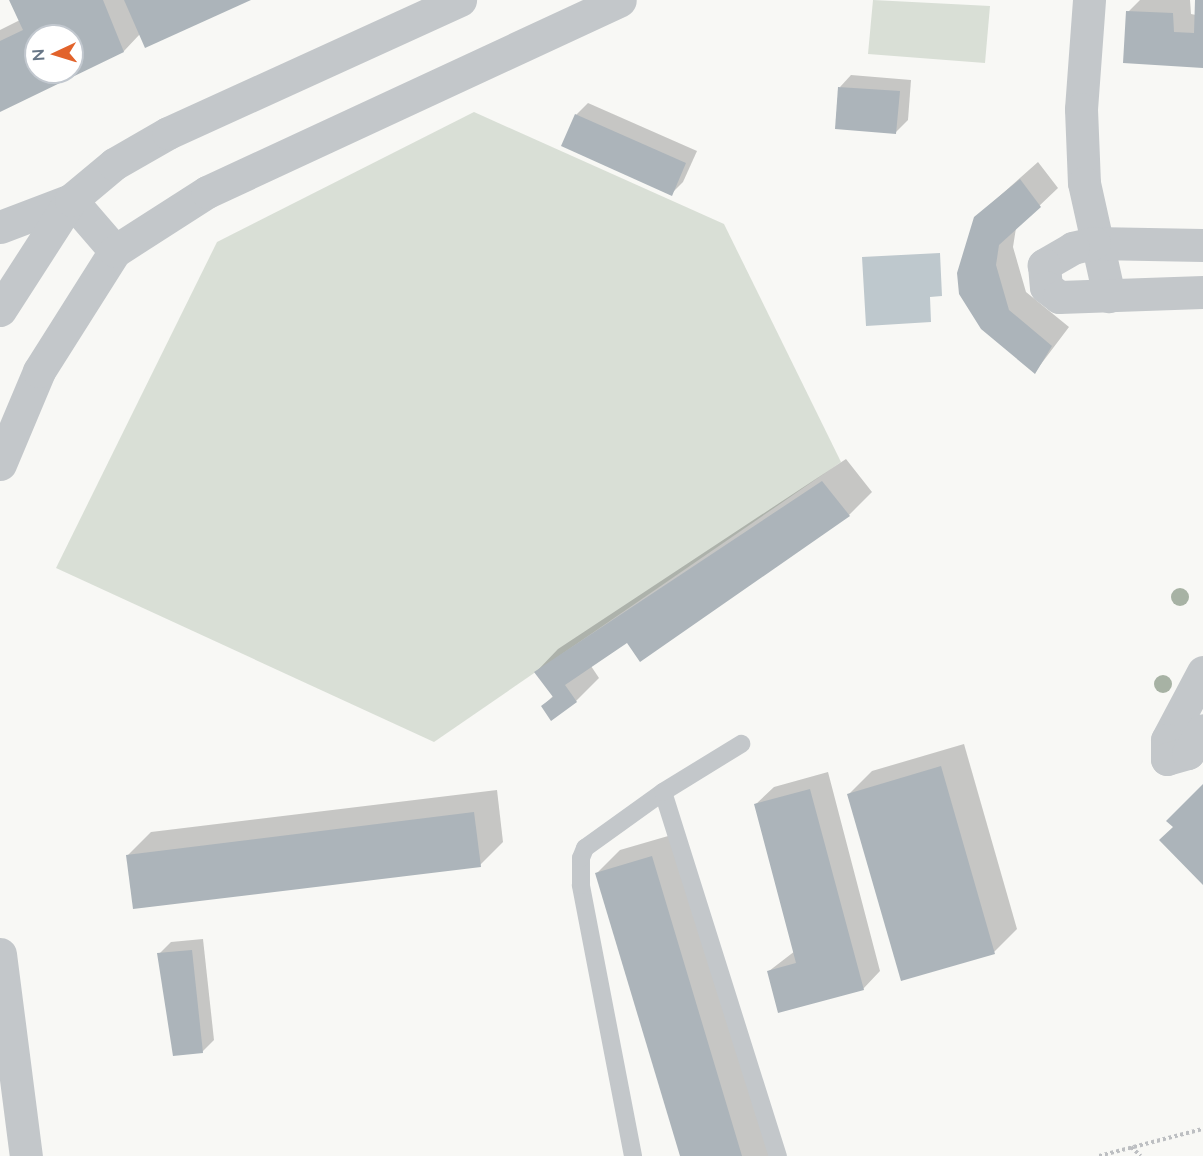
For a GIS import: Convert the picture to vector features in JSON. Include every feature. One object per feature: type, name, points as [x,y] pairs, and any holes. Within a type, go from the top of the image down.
[{"type":"street","points":[[0,310],[71,200],[114,164],[168,133],[460,0]]},
{"type":"street","points":[[0,464],[6,431],[67,320],[115,250],[207,192],[620,0]]},
{"type":"street","points":[[1089,0],[1082,109],[1084,246],[1094,298]]},
{"type":"street","points":[[0,227],[71,200]]},
{"type":"street","points":[[71,200],[115,250]]},
{"type":"street","points":[[1203,245],[1084,246],[1044,265],[1046,287],[1059,297],[1094,298],[1203,292]]},
{"type":"street","points":[[1203,672],[1167,740],[1167,759],[1188,753],[1203,730]]},
{"type":"street","points":[[0,954],[26,1156]]},
{"type":"lane","points":[[633,1156],[581,885],[581,858],[585,848],[663,792],[741,744]]},
{"type":"lane","points":[[663,792],[778,1156]]},
{"type":"path","points":[[1099,1156],[1203,1129]]},
{"type":"path","points":[[1131,1148],[1141,1156]]},
{"type":"shaded area","points":[[873,0],[990,6],[985,63],[868,54]]},
{"type":"shaded area","points":[[474,112],[724,224],[841,462],[434,742],[56,568],[217,242]]},
{"type":"shaded area","points":[[940,253],[942,296],[930,297],[931,322],[866,326],[862,257]]},
{"type":"building","points":[[9,0],[103,0],[124,52],[84,71],[84,24],[24,24],[24,84],[58,84],[0,112],[0,41],[23,30]]},
{"type":"building","points":[[124,0],[251,0],[145,48]]},
{"type":"building","points":[[1195,0],[1203,0],[1203,68],[1123,63],[1126,11],[1173,13],[1174,32],[1194,33]]},
{"type":"building","points":[[838,87],[900,91],[896,134],[835,129]]},
{"type":"building","points":[[575,114],[686,163],[672,196],[561,146]]},
{"type":"building","points":[[1020,179],[1041,207],[999,245],[996,265],[1009,310],[1052,346],[1035,374],[981,329],[959,294],[957,273],[974,217]]},
{"type":"building","points":[[822,481],[850,516],[640,662],[627,643],[565,685],[577,702],[551,721],[541,706],[553,697],[534,672]]},
{"type":"building","points":[[941,766],[995,954],[901,981],[847,794]]},
{"type":"building","points":[[1203,784],[1203,885],[1159,840],[1173,827],[1166,821]]},
{"type":"building","points":[[810,789],[864,990],[778,1013],[767,971],[796,963],[754,804]]},
{"type":"building","points":[[474,812],[481,867],[133,909],[126,855]]},
{"type":"building","points":[[652,856],[742,1156],[680,1156],[595,873]]},
{"type":"building","points":[[192,950],[203,1053],[173,1056],[157,953]]}]
